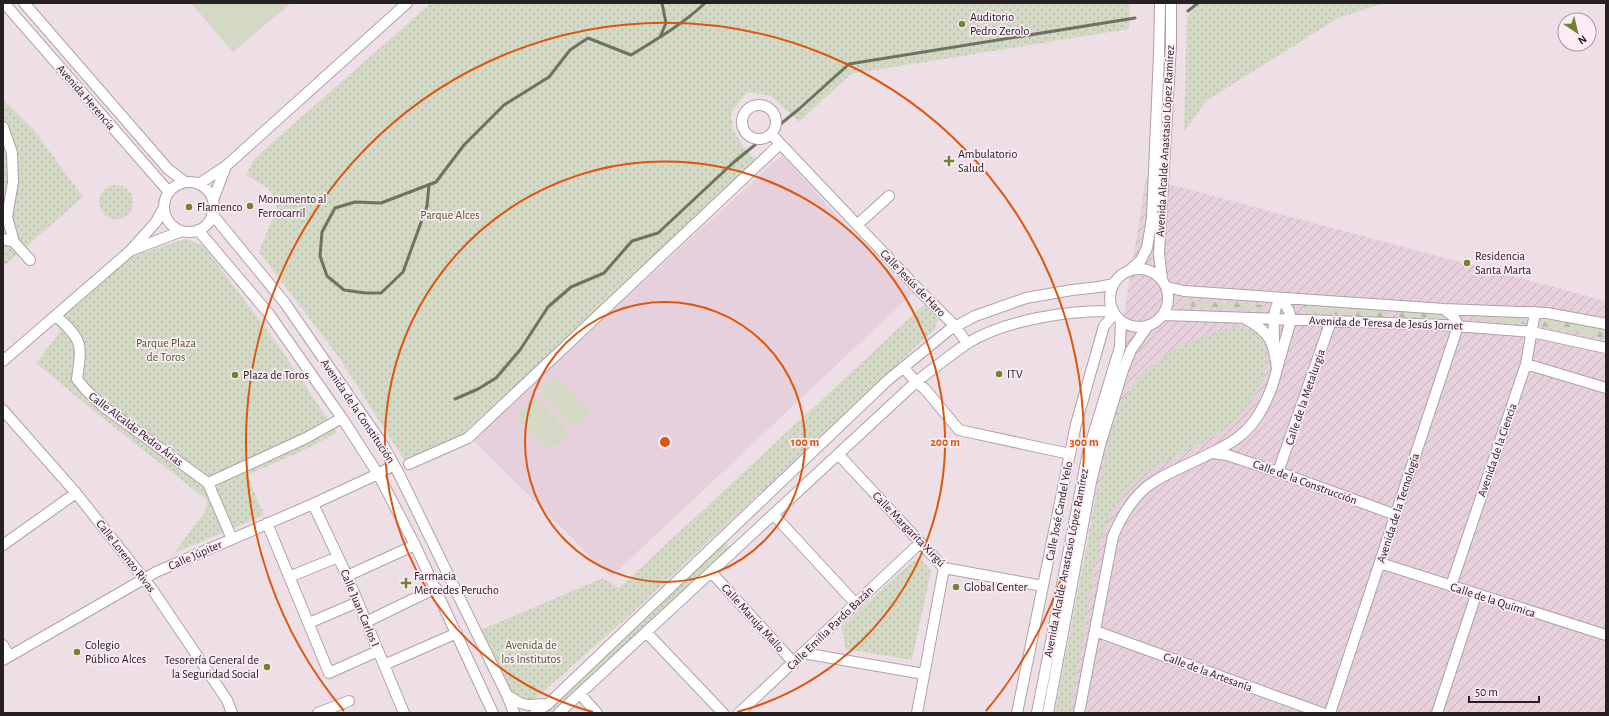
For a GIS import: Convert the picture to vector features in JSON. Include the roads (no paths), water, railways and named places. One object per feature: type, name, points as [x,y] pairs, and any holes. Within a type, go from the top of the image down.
[{"type":"street","name":"Avenida Herencia","points":[[4,3],[169,192]]},
{"type":"street","name":"Avenida Herencia","points":[[24,3],[168,169],[185,182],[199,184]]},
{"type":"street","points":[[213,200],[210,193],[199,184],[226,166],[407,3]]},
{"type":"street","name":"Avenida Alcalde Anastasio López Ramírez","points":[[1129,271],[1141,260],[1147,248],[1152,218],[1160,3]]},
{"type":"street","name":"Avenida Alcalde Anastasio López Ramírez","points":[[1164,283],[1159,254],[1171,46],[1171,3]]},
{"type":"street","points":[[3,127],[12,153],[14,182],[7,217],[14,242],[30,260]]},
{"type":"street","name":"Calle Jesús de Haro","points":[[772,135],[955,326],[967,343]]},
{"type":"street","points":[[409,464],[468,438],[780,144]]},
{"type":"street","points":[[130,251],[182,231],[198,230],[204,226],[212,214],[213,200],[226,166]]},
{"type":"street","points":[[182,231],[169,222],[165,215],[164,207],[165,199],[169,192],[176,185],[185,182]]},
{"type":"street","points":[[857,225],[889,196]]},
{"type":"street","points":[[3,361],[130,251],[156,222],[164,207]]},
{"type":"street","name":"Avenida de la Constitución","points":[[212,214],[284,303],[383,445],[507,695],[514,713]]},
{"type":"street","name":"Avenida de la Constitución","points":[[198,230],[269,314],[342,418],[378,474],[436,588],[493,713]]},
{"type":"street","points":[[3,239],[14,242]]},
{"type":"street","points":[[1138,269],[1147,270],[1155,274],[1164,283],[1168,301],[1164,315],[1156,322],[1147,327],[1138,328],[1129,326],[1116,315],[1110,297],[1114,284],[1120,276],[1129,271],[1138,269]]},
{"type":"street","name":"Avenida de Teresa de Jesús Jornet","points":[[1164,283],[1184,291],[1444,309],[1535,312],[1606,324]]},
{"type":"street","points":[[535,713],[548,704],[904,367],[955,326],[975,316],[1026,298],[1072,290],[1099,288],[1114,284]]},
{"type":"street","points":[[1079,713],[1113,536],[1119,521],[1139,494],[1154,481],[1229,445],[1243,434],[1261,411],[1274,384],[1291,320],[1289,311],[1281,298],[1274,311],[1274,349],[1277,369]]},
{"type":"street","points":[[1444,309],[1454,317],[1458,326]]},
{"type":"street","points":[[559,713],[916,382],[967,343],[1028,319],[1076,312],[1116,315]]},
{"type":"street","name":"Avenida de la Ciencia","points":[[1451,586],[1526,364],[1535,312]]},
{"type":"street","name":"Avenida Alcalde Anastasio López Ramírez","points":[[1037,713],[1088,452],[1120,347],[1116,315]]},
{"type":"street","name":"Calle José Candel Yelo","points":[[1017,713],[1076,424],[1104,326],[1116,315]]},
{"type":"street","name":"Avenida de Teresa de Jesús Jornet","points":[[1164,315],[1458,326],[1532,332],[1606,348]]},
{"type":"street","name":"Calle Alcalde Pedro Árias","points":[[56,316],[73,331],[81,347],[77,379],[85,389],[105,408],[208,483]]},
{"type":"street","points":[[1244,318],[1259,326],[1270,337],[1274,349]]},
{"type":"street","name":"Calle de la Metalurgia","points":[[1278,472],[1331,321]]},
{"type":"street","name":"Avenida de la Tecnología","points":[[1330,713],[1458,326]]},
{"type":"street","name":"Avenida Alcalde Anastasio López Ramírez","points":[[1048,713],[1091,482],[1100,445],[1123,370],[1131,350],[1147,327]]},
{"type":"street","points":[[1526,364],[1606,388]]},
{"type":"street","points":[[904,367],[916,382],[925,389],[959,430],[1070,454]]},
{"type":"street","name":"Calle Lorenzo Rivas","points":[[3,410],[76,493],[144,579],[222,694],[232,713]]},
{"type":"street","points":[[232,539],[208,483],[306,438],[342,418]]},
{"type":"street","name":"Calle de la Construcción","points":[[1213,453],[1227,455],[1278,472],[1396,515]]},
{"type":"street","name":"Calle Margarita Xirgú","points":[[838,454],[944,568],[1043,586]]},
{"type":"street","name":"Calle Júpiter","points":[[6,658],[144,579],[313,504],[394,465]]},
{"type":"street","points":[[3,544],[76,493]]},
{"type":"street","name":"Calle Juan Carlos I","points":[[313,504],[347,576],[404,713]]},
{"type":"street","points":[[773,514],[856,604]]},
{"type":"street","points":[[267,524],[329,673],[378,652]]},
{"type":"street","points":[[722,538],[733,551]]},
{"type":"street","name":"Calle Emilia Pardo Bazán","points":[[739,713],[794,663],[920,542]]},
{"type":"street","points":[[347,576],[415,545]]},
{"type":"street","points":[[289,577],[338,557]]},
{"type":"street","name":"Calle de la Química","points":[[1380,564],[1606,635]]},
{"type":"street","points":[[917,713],[944,568]]},
{"type":"street","name":"Calle Maruja Mallo","points":[[711,572],[794,663]]},
{"type":"street","points":[[366,622],[436,588]]},
{"type":"street","points":[[1437,713],[1476,595]]},
{"type":"street","points":[[309,623],[358,602]]},
{"type":"street","name":"Calle de la Artesanía","points":[[1094,631],[1322,713]]},
{"type":"street","points":[[646,632],[723,713]]},
{"type":"street","points":[[384,665],[457,633]]},
{"type":"street","points":[[3,645],[6,658]]},
{"type":"street","points":[[804,653],[924,674]]},
{"type":"street","points":[[580,694],[597,713]]},
{"type":"street","points":[[507,695],[528,706],[548,704]]},
{"type":"street","points":[[318,713],[349,701]]},
{"type":"waterway","points":[[660,37],[666,23],[662,3]]},
{"type":"waterway","points":[[429,185],[427,206],[403,272],[381,293],[365,293],[344,290],[327,276],[320,256],[322,232],[335,208],[355,202],[381,203],[436,182],[464,145],[504,105],[549,77],[570,50],[588,38],[631,55],[679,24],[705,3]]},
{"type":"waterway","points":[[1188,11],[1198,3]]},
{"type":"waterway","points":[[455,399],[478,389],[496,378],[520,350],[548,307],[571,287],[604,273],[632,241],[658,233],[734,162],[799,109],[849,64],[1135,18]]},
{"type":"place","name":"Auditorio Pedro Zerolo","points":[[962,24]]},
{"type":"place","name":"Ambulatorio Salud","points":[[949,161]]},
{"type":"place","name":"Monumento al Ferrocarril","points":[[250,206]]},
{"type":"place","name":"Flamenco","points":[[189,207]]},
{"type":"place","name":"Residencia Santa Marta","points":[[1467,263]]},
{"type":"place","name":"ITV","points":[[999,374]]},
{"type":"place","name":"Plaza de Toros","points":[[235,375]]},
{"type":"place","name":"Farmacia Mercedes Perucho","points":[[406,583]]},
{"type":"place","name":"Global Center","points":[[956,587]]},
{"type":"place","name":"Colegio Público Alces","points":[[77,652]]},
{"type":"place","name":"Tesorería General de la Seguridad Social","points":[[267,667]]},
{"type":"park label","name":"Parque Alces","points":[[450,215]]},
{"type":"park label","name":"Parque Plaza de Toros","points":[[166,350]]},
{"type":"park label","name":"Avenida de los Institutos","points":[[531,652]]}]
